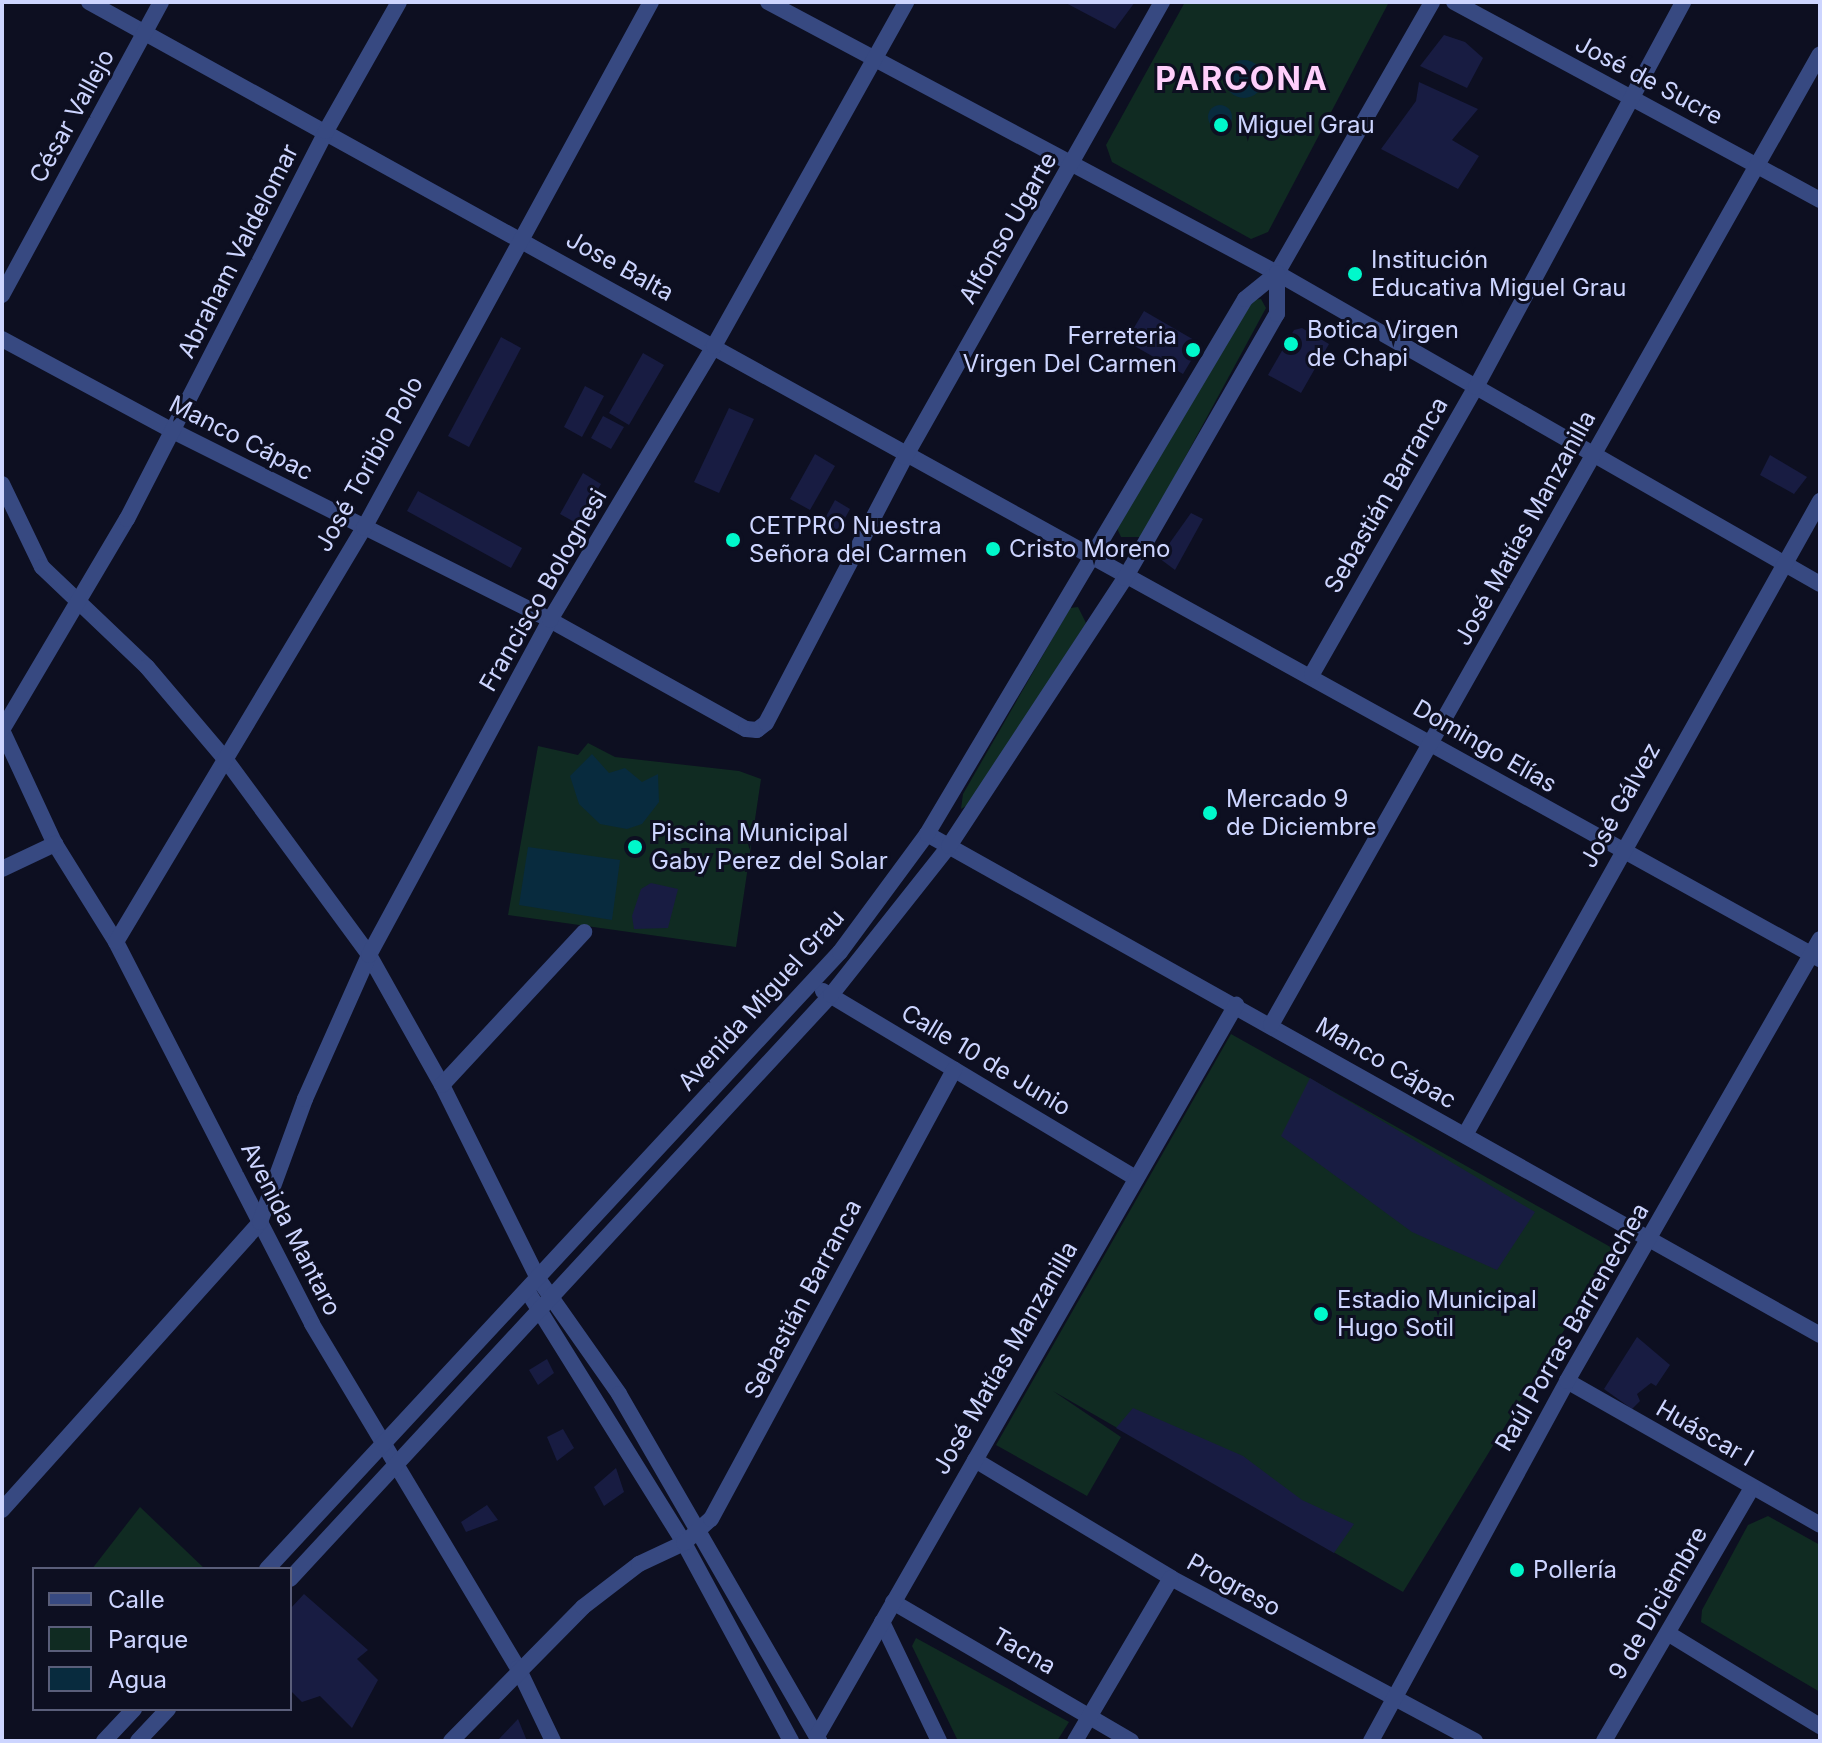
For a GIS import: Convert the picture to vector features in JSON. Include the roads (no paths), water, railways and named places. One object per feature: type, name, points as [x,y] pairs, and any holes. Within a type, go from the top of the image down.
[{"type":"street","name":"Jose Balta","points":[[89,2],[714,346],[905,457],[1090,555],[1125,578]]},
{"type":"street","name":"César Vallejo","points":[[2,295],[161,2]]},
{"type":"street","name":"Abraham Valdelomar","points":[[2,730],[79,601],[173,431],[326,131],[399,2]]},
{"type":"street","name":"José Toribio Polo","points":[[116,942],[364,528],[519,238],[651,2]]},
{"type":"street","points":[[768,2],[1277,273],[1820,584]]},
{"type":"street","name":"Francisco Bolognesi","points":[[260,1222],[305,1099],[369,955],[550,620],[714,346],[906,2]]},
{"type":"street","name":"Alfonso Ugarte","points":[[757,730],[766,723],[905,457],[1162,2]]},
{"type":"street","name":"Avenida Miguel Grau","points":[[269,1567],[534,1286],[812,984],[927,834],[1090,555],[1245,299],[1277,273],[1432,2]]},
{"type":"street","name":"José de Sucre","points":[[1454,2],[1820,200]]},
{"type":"street","name":"Sebastián Barranca","points":[[1312,674],[1476,387],[1683,2]]},
{"type":"street","name":"José Matías Manzanilla","points":[[1271,1025],[1820,54]]},
{"type":"street","name":"Avenida Miguel Grau","points":[[292,1577],[553,1300],[831,995],[949,846],[1125,578],[1277,314],[1277,273]]},
{"type":"street","name":"Manco Cápac","points":[[2,339],[173,431],[550,620],[746,729],[757,730]]},
{"type":"street","points":[[2,484],[42,567],[147,667],[226,760],[369,955],[442,1085],[534,1286],[540,1314],[684,1543],[791,1741]]},
{"type":"street","name":"José Gálvez","points":[[1465,1135],[1820,501]]},
{"type":"street","name":"Domingo Elías","points":[[1125,578],[1312,674],[1622,851],[1817,951]]},
{"type":"street","name":"Avenida Mantaro","points":[[2,730],[55,844],[116,942],[312,1324],[399,1462],[518,1668],[553,1741]]},
{"type":"street","name":"Manco Cápac","points":[[927,834],[1820,1335]]},
{"type":"street","points":[[2,869],[55,844]]},
{"type":"street","points":[[442,1085],[584,932]]},
{"type":"street","name":"Raúl Porras Barrenechea","points":[[1371,1741],[1567,1381],[1817,951]]},
{"type":"street","name":"Calle 10 de Junio","points":[[812,984],[1136,1178]]},
{"type":"street","name":"José Matías Manzanilla","points":[[818,1738],[1236,1005]]},
{"type":"street","name":"Sebastián Barranca","points":[[451,1741],[518,1668],[583,1607],[639,1564],[684,1543],[711,1519],[954,1070]]},
{"type":"street","points":[[2,1510],[260,1222]]},
{"type":"street","points":[[534,1286],[553,1300],[619,1394],[700,1528],[818,1738]]},
{"type":"street","name":"Huáscar I","points":[[1567,1381],[1820,1525]]},
{"type":"street","name":"Progreso","points":[[975,1460],[1171,1578],[1475,1741]]},
{"type":"street","name":"9 de Diciembre","points":[[1604,1741],[1752,1488]]},
{"type":"street","points":[[1075,1741],[1171,1578]]},
{"type":"street","name":"Tacna","points":[[893,1602],[1131,1741]]},
{"type":"street","points":[[882,1622],[939,1741]]},
{"type":"street","points":[[1669,1634],[1820,1726]]},
{"type":"street","points":[[104,1741],[132,1711]]},
{"type":"street","points":[[138,1741],[166,1711]]},
{"type":"water","points":[[1244,60],[1258,65],[1263,79],[1258,93],[1244,98],[1230,93],[1225,79],[1230,65]]},
{"type":"water","points":[[1220,105],[1228,109],[1232,117],[1228,125],[1220,129],[1212,125],[1208,117],[1212,109]]},
{"type":"water","points":[[592,754],[609,773],[625,768],[642,782],[658,774],[659,802],[642,824],[627,829],[600,824],[579,804],[570,776]]},
{"type":"water","points":[[528,847],[620,860],[612,920],[519,905]]},
{"type":"place","name":"Miguel Grau","points":[[1221,125]]},
{"type":"place","name":"Institución Educativa Miguel Grau","points":[[1355,274]]},
{"type":"place","name":"Botica Virgen de Chapi","points":[[1291,344]]},
{"type":"place","name":"Ferreteria Virgen Del Carmen","points":[[1193,350]]},
{"type":"place","name":"CETPRO Nuestra Señora del Carmen","points":[[733,540]]},
{"type":"place","name":"Cristo Moreno","points":[[993,549]]},
{"type":"place","name":"Mercado 9 de Diciembre","points":[[1210,813]]},
{"type":"place","name":"Piscina Municipal Gaby Perez del Solar","points":[[635,847]]},
{"type":"place","name":"Estadio Municipal Hugo Sotil","points":[[1321,1314]]},
{"type":"place","name":"Pollería","points":[[1517,1570]]},
{"type":"district","name":"PARCONA","points":[[1242,79]]}]
